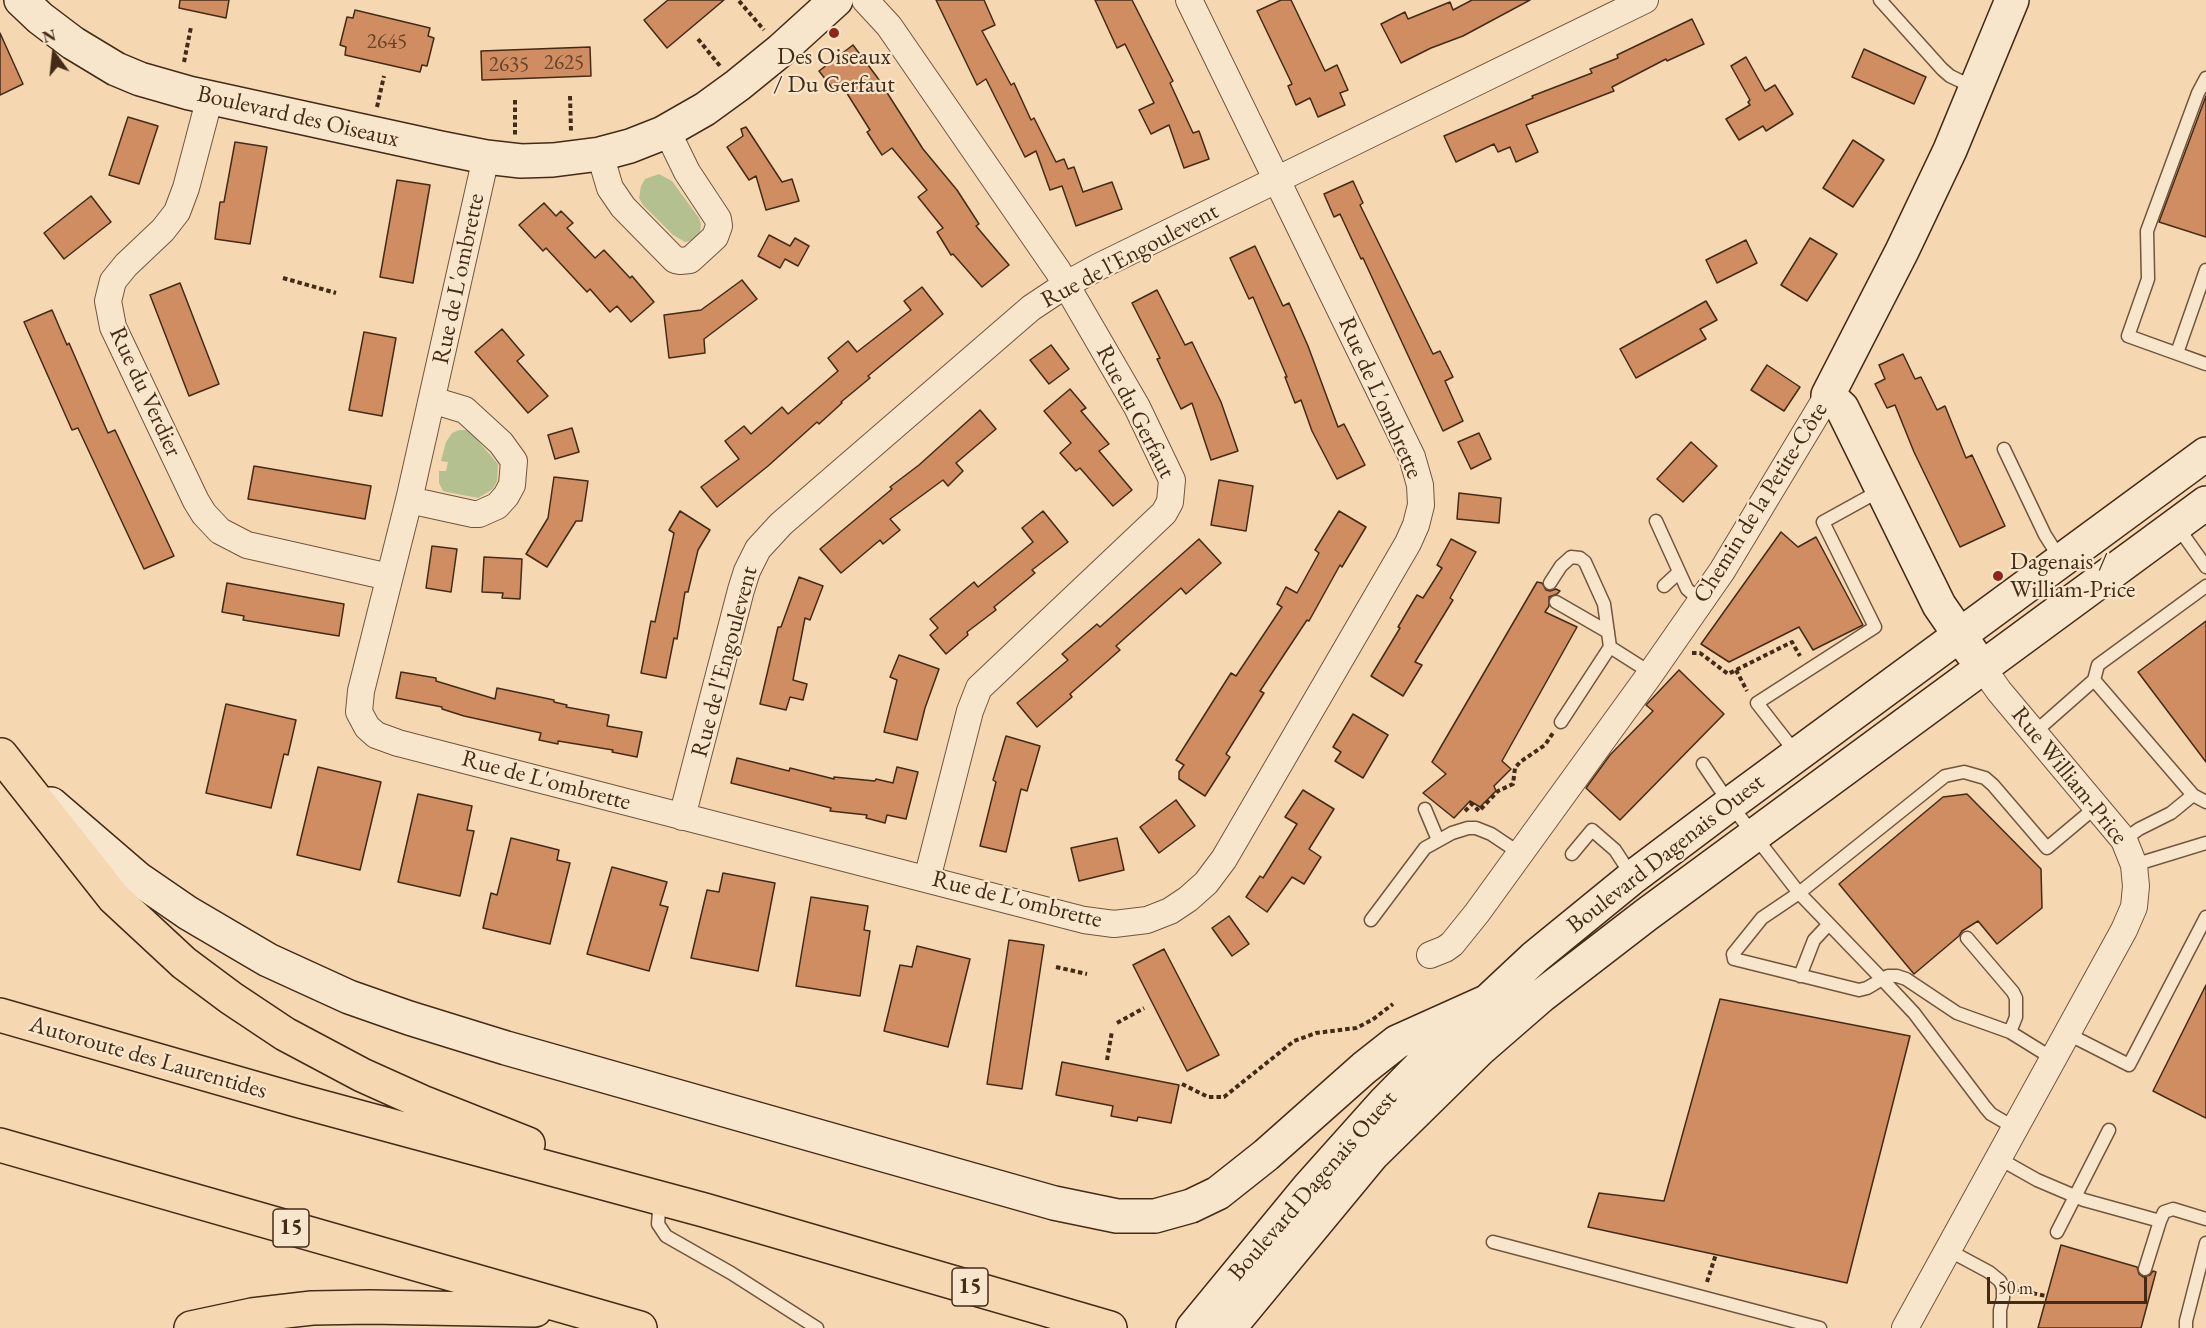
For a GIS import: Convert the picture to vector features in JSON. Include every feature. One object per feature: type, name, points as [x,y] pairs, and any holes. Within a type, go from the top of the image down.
[{"type":"highway","points":[[1,755],[114,898],[184,963],[255,1015],[312,1050],[411,1098],[660,1197]]},
{"type":"highway","name":"Autoroute des Laurentides","points":[[0,1015],[296,1100],[660,1197]]},
{"type":"highway","name":"15","points":[[0,1145],[640,1328]]},
{"type":"highway","name":"15","points":[[660,1197],[1110,1328]]},
{"type":"highway","points":[[191,1328],[252,1315],[332,1307],[582,1311]]},
{"type":"main road","name":"Boulevard des Oiseaux","points":[[21,0],[73,43],[116,69],[153,83],[486,158],[520,161],[553,160],[600,154],[630,146],[667,131],[738,85],[782,50],[836,0]]},
{"type":"main road","name":"Chemin de la Petite-Côte","points":[[1828,395],[1924,206],[1977,88],[2012,0]]},
{"type":"main road","name":"Rue William-Price","points":[[1828,395],[1842,408],[1939,605],[1982,667]]},
{"type":"main road","name":"Boulevard Dagenais Ouest","points":[[1229,1328],[1257,1271],[1309,1187],[1371,1117],[1440,1046],[1535,957],[1633,877],[1730,804],[2206,454]]},
{"type":"main road","name":"Boulevard Dagenais Ouest","points":[[1193,1328],[1257,1271],[1480,1048],[1583,962],[2206,503]]},
{"type":"main road","points":[[1,755],[69,820],[155,891],[259,956],[332,990],[399,1015],[506,1048],[1043,1200],[1106,1215],[1137,1218],[1155,1216],[1204,1201],[1245,1173],[1396,1042],[1486,1002]]},
{"type":"street","name":"Rue du Gerfaut","points":[[865,0],[888,26],[1067,284],[1137,407],[1172,480],[1170,502],[1157,520],[979,688],[969,711],[927,879]]},
{"type":"street","name":"Rue de L'ombrette","points":[[486,158],[409,500],[359,700],[361,718],[371,731],[398,743],[1084,920],[1125,924],[1153,918],[1170,911],[1188,899],[1206,883],[1224,859],[1413,534],[1419,515],[1421,495],[1416,466],[1189,0]]},
{"type":"street","name":"Rue de l'Engoulevent","points":[[682,817],[741,590],[758,549],[781,524],[1031,308],[1067,284],[1645,0]]},
{"type":"street","name":"Rue du Verdier","points":[[210,97],[186,188],[177,213],[163,230],[118,273],[109,290],[109,313],[116,333],[196,501],[204,514],[220,531],[247,545],[389,577]]},
{"type":"street","points":[[600,154],[610,188],[622,207],[675,260],[690,260],[715,237],[719,226],[718,219],[691,180],[667,131]]},
{"type":"street","name":"Chemin de la Petite-Côte","points":[[1430,955],[1445,949],[1460,936],[1651,674],[1757,515],[1828,395]]},
{"type":"street","points":[[409,500],[479,514],[497,506],[512,485],[514,462],[501,443],[465,410],[432,400]]},
{"type":"street","name":"Rue William-Price","points":[[1905,1328],[2107,962],[2134,907],[2136,886],[2134,864],[2124,840],[1999,691],[1982,667]]},
{"type":"lane","points":[[1880,0],[1941,69],[1950,76],[1977,88]]},
{"type":"lane","points":[[2206,78],[2198,93],[2147,231],[2148,279],[2128,336],[2206,364]]},
{"type":"lane","points":[[2177,353],[2206,270]]},
{"type":"lane","points":[[2004,449],[2045,536],[2061,561]]},
{"type":"lane","points":[[1797,754],[1757,703],[1875,627],[1823,522],[1882,490]]},
{"type":"lane","points":[[1656,522],[1687,589],[1701,601]]},
{"type":"lane","points":[[2176,525],[2206,567]]},
{"type":"lane","points":[[1550,583],[1561,566],[1571,557],[1580,558],[1585,562],[1604,604],[1610,647],[1558,725]]},
{"type":"lane","points":[[1664,586],[1679,572]]},
{"type":"lane","points":[[2035,732],[2094,680],[2098,665],[2206,586]]},
{"type":"lane","points":[[1556,602],[1608,632]]},
{"type":"lane","points":[[1610,647],[1651,674]]},
{"type":"lane","points":[[2094,680],[2193,795],[2206,802]]},
{"type":"lane","points":[[1703,764],[1730,804],[1799,893],[1914,1013],[1985,1107],[2015,1128]]},
{"type":"lane","points":[[2052,1058],[2010,1032],[1957,1013],[1906,979],[1892,975],[1868,988],[1859,990],[1732,957],[1734,950],[1762,918],[1799,893],[1945,776],[1964,772],[1985,778],[2047,849],[2097,807]]},
{"type":"lane","points":[[2124,840],[2139,829],[2171,813],[2193,795]]},
{"type":"lane","points":[[1425,809],[1438,840]]},
{"type":"lane","points":[[1371,920],[1425,848],[1460,830],[1476,828],[1491,834],[1521,854]]},
{"type":"lane","points":[[1572,854],[1592,830],[1615,850],[1633,877]]},
{"type":"lane","points":[[2134,864],[2206,843]]},
{"type":"lane","points":[[2067,1033],[2129,1065],[2206,917]]},
{"type":"lane","points":[[1800,976],[1814,940],[1829,924]]},
{"type":"lane","points":[[1967,938],[2016,998],[2016,1017],[2010,1032]]},
{"type":"lane","points":[[2057,1232],[2109,1130]]},
{"type":"lane","points":[[1998,1158],[2037,1180],[2074,1195],[2160,1221]]},
{"type":"lane","points":[[660,1197],[658,1224],[666,1236],[731,1273],[817,1328]]},
{"type":"lane","points":[[2145,1269],[2164,1212],[2173,1209],[2206,1219]]},
{"type":"lane","points":[[1492,1242],[1820,1328]]},
{"type":"lane","points":[[2187,1328],[2186,1321],[2206,1243]]},
{"type":"lane","points":[[1948,1250],[1989,1272],[2000,1281],[2003,1298],[2000,1328]]},
{"type":"path","points":[[739,2],[764,30]]},
{"type":"path","points":[[184,62],[191,27]]},
{"type":"path","points":[[698,39],[721,67]]},
{"type":"path","points":[[377,107],[384,76]]},
{"type":"path","points":[[570,96],[571,132]]},
{"type":"path","points":[[515,100],[516,135]]},
{"type":"path","points":[[283,278],[336,293]]},
{"type":"path","points":[[1700,653],[1728,674],[1792,642]]},
{"type":"path","points":[[1736,670],[1745,688],[1757,703]]},
{"type":"path","points":[[1458,818],[1472,804],[1479,811],[1498,792],[1513,784],[1515,768],[1545,745],[1558,725]]},
{"type":"path","points":[[1056,967],[1087,974]]},
{"type":"path","points":[[1182,1084],[1208,1097],[1224,1097],[1261,1066],[1303,1036],[1356,1028],[1372,1020],[1393,1004]]},
{"type":"path","points":[[1118,1023],[1144,1008]]},
{"type":"path","points":[[1107,1060],[1112,1031]]},
{"type":"path","points":[[1711,1270],[1716,1254]]},
{"type":"path","points":[[2002,1286],[2046,1296]]},
{"type":"green space","points":[[659,174],[672,181],[699,218],[700,232],[691,241],[685,242],[673,235],[639,198],[645,179]]},
{"type":"green space","points":[[466,430],[472,434],[498,464],[497,481],[493,489],[478,498],[443,491],[439,483],[439,471],[446,471],[448,462],[441,461],[446,442],[452,433]]},
{"type":"building","points":[[180,0],[229,0],[226,18],[179,8]]},
{"type":"building","points":[[668,0],[724,0],[667,48],[644,20]]},
{"type":"building","points":[[936,0],[984,0],[995,25],[982,31],[1011,85],[1014,83],[1031,120],[1034,118],[1056,162],[1064,159],[1068,169],[1074,167],[1083,192],[1112,182],[1122,209],[1076,226],[1062,186],[1050,190],[1036,151],[1025,157],[986,79],[977,85]]},
{"type":"building","points":[[1095,0],[1132,0],[1173,81],[1170,83],[1193,133],[1199,131],[1209,159],[1184,168],[1169,125],[1151,134],[1139,110],[1154,103],[1125,44],[1117,48]]},
{"type":"building","points":[[1281,0],[1291,0],[1325,71],[1337,65],[1348,90],[1340,93],[1345,105],[1318,117],[1310,98],[1296,105],[1288,86],[1292,84],[1257,11]]},
{"type":"building","points":[[1472,0],[1530,0],[1463,36],[1401,63],[1381,24],[1405,12],[1408,19],[1450,2],[1453,10]]},
{"type":"building","points":[[355,10],[430,28],[428,36],[434,38],[427,66],[422,65],[420,72],[345,55],[346,47],[340,45],[347,17],[353,18]]},
{"type":"building","points":[[1692,19],[1704,44],[1667,61],[1666,59],[1612,87],[1614,91],[1526,125],[1538,152],[1516,162],[1510,147],[1498,152],[1494,144],[1456,162],[1444,136],[1533,98],[1532,96],[1592,73],[1590,69],[1618,58],[1617,55]]},
{"type":"building","points":[[0,33],[23,84],[0,95]]},
{"type":"building","points":[[853,45],[877,77],[923,149],[957,190],[979,224],[976,226],[1009,265],[982,287],[953,254],[951,255],[937,232],[943,228],[918,197],[927,190],[892,148],[882,155],[867,132],[870,130],[843,87],[836,93],[819,71]]},
{"type":"building","points":[[590,47],[591,76],[482,80],[481,51]]},
{"type":"building","points":[[1864,49],[1926,77],[1914,104],[1852,77]]},
{"type":"building","points":[[1746,57],[1765,91],[1775,85],[1793,114],[1766,131],[1763,126],[1739,140],[1726,119],[1750,105],[1748,102],[1750,100],[1731,66]]},
{"type":"building","points":[[2206,96],[2206,237],[2159,222]]},
{"type":"building","points":[[128,117],[158,126],[139,184],[109,175]]},
{"type":"building","points":[[746,127],[782,182],[792,179],[799,201],[766,210],[756,176],[749,180],[727,147],[743,136],[741,129]]},
{"type":"building","points":[[1853,140],[1884,160],[1853,207],[1823,188]]},
{"type":"building","points":[[235,142],[267,147],[250,244],[215,239],[220,202],[224,202]]},
{"type":"building","points":[[397,180],[430,185],[413,283],[380,277]]},
{"type":"building","points":[[1353,181],[1363,203],[1360,205],[1433,354],[1440,351],[1453,377],[1445,381],[1463,421],[1443,431],[1363,258],[1361,259],[1340,214],[1334,217],[1324,194]]},
{"type":"building","points":[[91,196],[111,222],[64,259],[44,233]]},
{"type":"building","points":[[544,203],[556,216],[561,211],[573,223],[567,228],[595,258],[604,250],[630,278],[632,276],[654,302],[631,322],[617,306],[610,312],[590,289],[587,292],[546,248],[543,251],[519,225]]},
{"type":"building","points":[[769,235],[790,246],[795,238],[809,246],[798,266],[785,259],[780,268],[758,256]]},
{"type":"building","points":[[1810,238],[1837,254],[1807,301],[1781,285]]},
{"type":"building","points":[[1746,240],[1757,263],[1717,283],[1706,260]]},
{"type":"building","points":[[1255,246],[1283,306],[1289,303],[1308,346],[1338,427],[1344,424],[1365,465],[1337,479],[1312,431],[1301,400],[1295,403],[1285,377],[1287,377],[1253,297],[1249,299],[1230,258]]},
{"type":"building","points":[[742,280],[757,299],[704,339],[705,353],[669,358],[664,315],[701,310]]},
{"type":"building","points":[[180,283],[219,384],[189,396],[150,295]]},
{"type":"building","points":[[922,287],[943,314],[868,376],[870,378],[819,424],[817,422],[717,507],[701,487],[739,459],[725,441],[744,426],[751,434],[782,407],[788,414],[838,371],[828,358],[848,341],[857,352],[911,310],[904,301]]},
{"type":"building","points":[[1157,290],[1185,345],[1192,342],[1221,402],[1238,451],[1211,460],[1192,403],[1181,409],[1157,359],[1160,358],[1132,303]]},
{"type":"building","points":[[1706,301],[1717,320],[1700,329],[1706,339],[1636,378],[1620,349]]},
{"type":"building","points":[[52,310],[108,433],[115,430],[174,556],[144,569],[78,428],[72,430],[24,322]]},
{"type":"building","points":[[502,329],[524,355],[517,361],[548,396],[528,413],[475,352]]},
{"type":"building","points":[[364,332],[396,338],[382,416],[349,410]]},
{"type":"building","points":[[1051,345],[1069,369],[1049,384],[1030,360]]},
{"type":"building","points":[[1903,354],[1915,379],[1921,377],[1937,410],[1945,406],[1966,458],[1972,455],[2005,526],[1960,547],[1914,452],[1895,405],[1887,408],[1875,384],[1885,379],[1879,365]]},
{"type":"building","points":[[1767,365],[1800,387],[1784,411],[1751,390]]},
{"type":"building","points":[[1070,389],[1086,408],[1081,411],[1109,444],[1099,451],[1132,490],[1113,506],[1080,468],[1076,471],[1060,453],[1071,443],[1044,411]]},
{"type":"building","points":[[980,410],[996,429],[956,463],[963,471],[948,486],[943,480],[890,519],[900,530],[883,544],[880,540],[841,573],[820,549],[892,489],[890,487],[919,465]]},
{"type":"building","points":[[572,428],[579,452],[555,459],[548,435]]},
{"type":"building","points":[[1479,433],[1491,459],[1471,469],[1458,442]]},
{"type":"building","points":[[1691,442],[1717,466],[1683,502],[1657,479]]},
{"type":"building","points":[[254,466],[371,486],[365,519],[248,499]]},
{"type":"building","points":[[554,477],[588,481],[582,521],[576,521],[547,567],[526,554],[548,518]]},
{"type":"building","points":[[1219,480],[1253,486],[1246,531],[1211,525]]},
{"type":"building","points":[[1459,493],[1501,498],[1499,523],[1457,519]]},
{"type":"building","points":[[680,511],[710,530],[698,550],[688,592],[685,592],[677,639],[674,638],[666,678],[641,673],[651,621],[655,622],[674,533],[669,530]]},
{"type":"building","points":[[1043,511],[1068,542],[1032,570],[1035,573],[994,607],[996,610],[967,632],[968,635],[946,654],[930,635],[938,628],[930,619],[974,582],[978,587],[1033,542],[1022,528]]},
{"type":"building","points":[[1339,511],[1366,527],[1342,567],[1340,565],[1309,621],[1307,620],[1260,691],[1264,693],[1226,754],[1230,757],[1205,796],[1179,779],[1179,772],[1184,765],[1176,760],[1231,673],[1236,676],[1282,607],[1277,604],[1286,587],[1297,593],[1319,553],[1315,550]]},
{"type":"building","points":[[1781,532],[1798,547],[1816,537],[1863,625],[1813,650],[1799,627],[1729,662],[1701,644]]},
{"type":"building","points":[[1199,539],[1221,563],[1186,594],[1181,588],[1116,646],[1120,650],[1070,694],[1072,697],[1037,727],[1017,703],[1068,660],[1062,654],[1097,624],[1100,627]]},
{"type":"building","points":[[1451,539],[1476,552],[1450,598],[1453,600],[1415,662],[1422,665],[1403,696],[1371,676],[1417,595],[1423,598],[1442,568],[1437,565]]},
{"type":"building","points":[[432,546],[457,549],[451,592],[426,588]]},
{"type":"building","points":[[484,557],[522,559],[520,599],[502,598],[503,593],[482,592]]},
{"type":"building","points":[[799,577],[823,586],[810,620],[805,618],[793,680],[807,684],[803,700],[790,697],[786,710],[760,704],[778,627],[781,627]]},
{"type":"building","points":[[1537,582],[1542,583],[1546,590],[1560,591],[1549,597],[1549,606],[1545,612],[1577,627],[1502,761],[1511,769],[1494,786],[1496,791],[1480,807],[1470,801],[1454,818],[1423,793],[1446,774],[1432,762]]},
{"type":"building","points":[[227,583],[344,604],[339,636],[243,620],[244,616],[222,612]]},
{"type":"building","points":[[2206,621],[2206,762],[2138,672]]},
{"type":"building","points":[[899,655],[939,669],[925,708],[917,740],[884,732],[897,680],[890,677]]},
{"type":"building","points":[[1679,670],[1724,714],[1620,820],[1586,788],[1610,755],[1653,711],[1646,705]]},
{"type":"building","points":[[401,672],[436,678],[436,681],[495,699],[497,688],[554,700],[554,702],[567,705],[566,707],[609,715],[607,726],[642,732],[637,757],[612,752],[613,750],[539,740],[541,733],[464,716],[442,709],[442,707],[396,698]]},
{"type":"building","points":[[226,704],[296,720],[288,755],[284,754],[271,808],[206,793]]},
{"type":"building","points":[[1353,714],[1388,735],[1363,778],[1335,761],[1341,752],[1333,747]]},
{"type":"building","points":[[1006,736],[1040,746],[1027,791],[1021,789],[1006,852],[980,846],[996,782],[993,780]]},
{"type":"building","points":[[737,758],[834,779],[834,777],[875,781],[876,779],[893,783],[897,767],[918,772],[906,819],[887,815],[885,823],[866,818],[867,815],[830,811],[831,808],[731,783]]},
{"type":"building","points":[[318,767],[381,782],[360,870],[297,855]]},
{"type":"building","points":[[1303,790],[1334,809],[1309,849],[1321,857],[1304,884],[1292,877],[1267,912],[1246,897],[1260,876],[1263,878],[1297,824],[1285,817]]},
{"type":"building","points":[[418,794],[472,806],[467,830],[474,831],[460,896],[398,882]]},
{"type":"building","points":[[1967,794],[2041,869],[2042,908],[1997,944],[1978,921],[1962,931],[1914,974],[1839,884],[1943,797]]},
{"type":"building","points":[[1176,800],[1195,826],[1159,853],[1140,827]]},
{"type":"building","points":[[511,838],[559,850],[557,860],[570,863],[550,944],[483,928],[491,893],[497,895]]},
{"type":"building","points":[[1117,838],[1124,870],[1079,881],[1071,848]]},
{"type":"building","points":[[612,867],[667,882],[660,905],[668,907],[649,971],[587,954]]},
{"type":"building","points":[[723,873],[775,883],[758,971],[691,958],[707,890],[719,892]]},
{"type":"building","points":[[811,897],[868,906],[864,930],[870,931],[860,996],[796,986]]},
{"type":"building","points":[[1229,916],[1249,944],[1232,956],[1212,928]]},
{"type":"building","points":[[1009,940],[1044,945],[1022,1089],[987,1084]]},
{"type":"building","points":[[917,946],[970,959],[948,1047],[884,1031],[900,965],[912,967]]},
{"type":"building","points":[[1164,949],[1219,1055],[1187,1071],[1133,965]]},
{"type":"building","points":[[2206,985],[2206,1118],[2153,1091]]},
{"type":"building","points":[[1720,999],[1910,1036],[1847,1283],[1588,1227],[1599,1193],[1664,1201]]},
{"type":"building","points":[[1062,1062],[1179,1085],[1171,1123],[1138,1117],[1137,1121],[1111,1116],[1113,1106],[1056,1095]]},
{"type":"building","points":[[2061,1245],[2137,1267],[2139,1274],[2143,1277],[2150,1275],[2153,1271],[2156,1272],[2141,1328],[2038,1328]]},
{"type":"place","name":"Des Oiseaux / Du Gerfaut","points":[[834,33]]},
{"type":"place","name":"Dagenais / William-Price","points":[[1998,576]]}]
